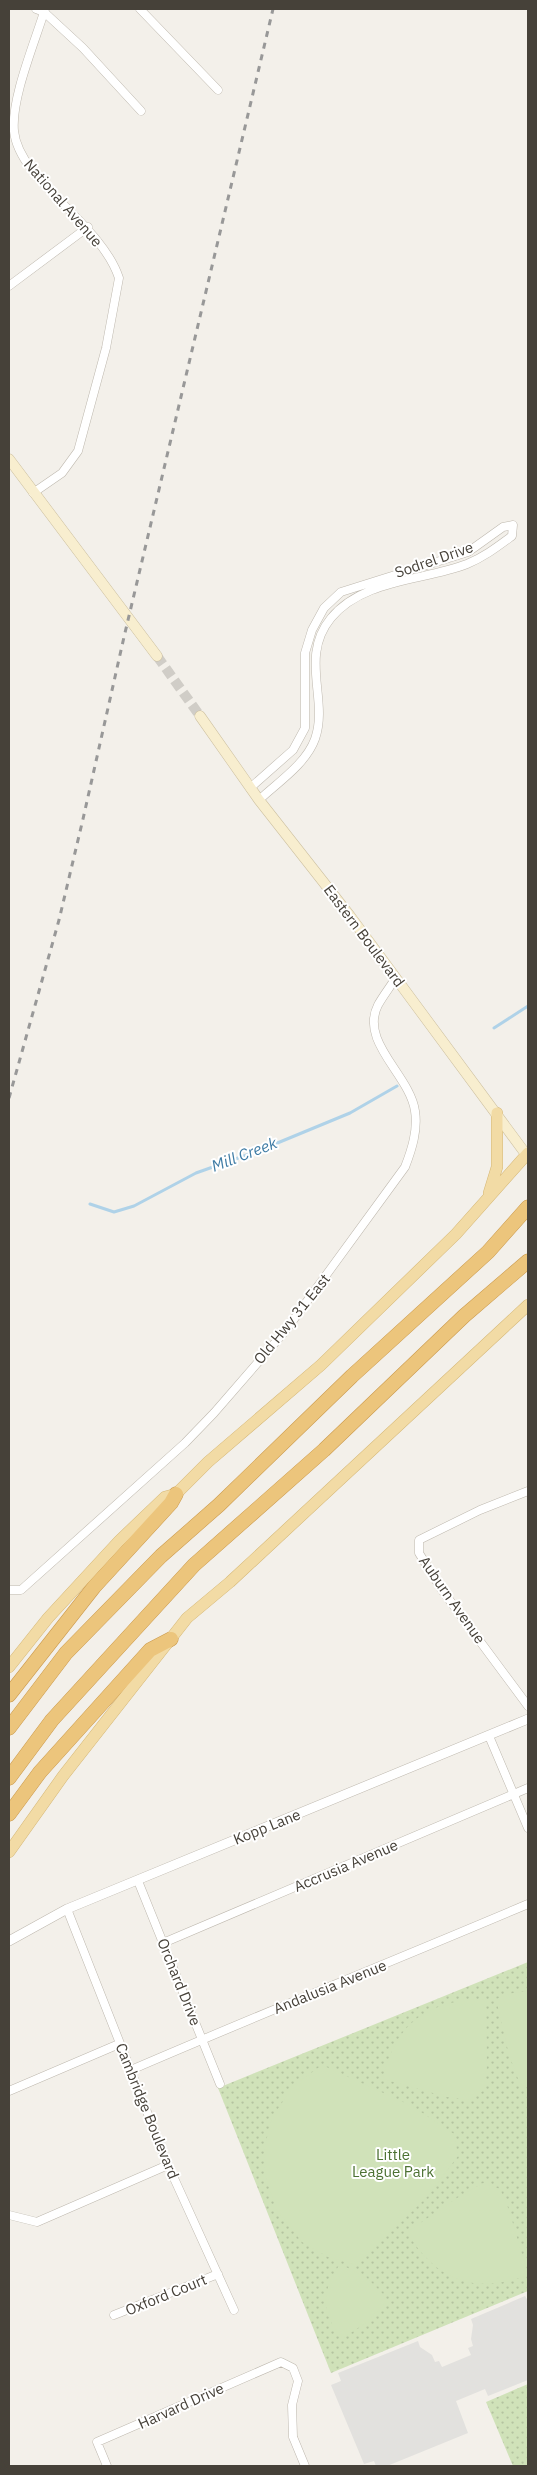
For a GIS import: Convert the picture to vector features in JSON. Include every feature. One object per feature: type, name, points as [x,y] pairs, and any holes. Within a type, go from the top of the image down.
[{"type":"highway","points":[[9,1728],[66,1653],[161,1556],[219,1505],[352,1376],[488,1252],[528,1207]]},
{"type":"highway","points":[[9,1778],[32,1744],[58,1712],[194,1565],[324,1450],[464,1316],[528,1261]]},
{"type":"highway","points":[[9,1696],[94,1587],[171,1504],[176,1494]]},
{"type":"highway","points":[[9,1814],[40,1772],[150,1650],[171,1639]]},
{"type":"main road","points":[[9,460],[157,656]]},
{"type":"main road","name":"Eastern Boulevard","points":[[200,716],[250,788],[528,1155]]},
{"type":"main road","points":[[488,1198],[497,1167],[497,1113]]},
{"type":"main road","points":[[9,1667],[48,1618],[119,1541],[165,1497],[176,1494],[208,1462],[321,1365],[420,1270],[528,1155]]},
{"type":"main road","points":[[9,1852],[63,1776],[187,1618],[528,1305]]},
{"type":"street","points":[[42,10],[83,48],[141,111]]},
{"type":"street","name":"National Avenue","points":[[33,493],[62,473],[78,451],[106,348],[119,278],[116,269],[88,227],[28,166],[20,151],[14,130],[16,103],[42,10]]},
{"type":"street","points":[[144,11],[218,90]]},
{"type":"street","points":[[9,286],[88,227]]},
{"type":"street","name":"Sodrel Drive","points":[[250,788],[292,750],[305,728],[305,653],[312,630],[324,608],[341,592],[468,552],[503,527],[513,524],[512,536],[491,552],[466,564],[367,592],[349,602],[332,618],[323,631],[315,662],[318,726],[315,740],[301,761],[259,800]]},
{"type":"street","name":"Old Hwy 31 East","points":[[9,1590],[21,1590],[177,1449],[214,1413],[286,1330],[405,1168],[413,1145],[415,1111],[400,1074],[380,1045],[376,1035],[375,1022],[378,1005],[395,979]]},
{"type":"street","name":"Auburn Avenue","points":[[528,1491],[480,1510],[419,1540],[419,1554],[442,1590],[528,1706]]},
{"type":"street","name":"Kopp Lane","points":[[9,1941],[67,1909],[528,1719]]},
{"type":"street","points":[[489,1736],[528,1828]]},
{"type":"street","name":"Accrusia Avenue","points":[[163,1943],[528,1788]]},
{"type":"street","name":"Orchard Drive","points":[[138,1881],[220,2084]]},
{"type":"street","name":"Andalusia Avenue","points":[[131,2070],[202,2038],[362,1975],[528,1904]]},
{"type":"street","name":"Cambridge Boulevard","points":[[67,1909],[168,2165],[234,2310]]},
{"type":"street","points":[[9,2091],[119,2044]]},
{"type":"street","points":[[9,2215],[37,2222],[168,2165]]},
{"type":"street","name":"Oxford Court","points":[[114,2315],[218,2274]]},
{"type":"street","name":"Harvard Drive","points":[[107,2466],[97,2442],[281,2362],[293,2368],[298,2381],[292,2405],[293,2437],[305,2466]]},
{"type":"green space","name":"Little League Park","points":[[528,1962],[528,2291],[331,2373],[218,2088]]},
{"type":"green space","points":[[528,1991],[528,2088],[520,2084],[509,2055],[496,1999],[513,1993]]},
{"type":"green space","points":[[473,1999],[486,2000],[487,2066],[484,2090],[470,2100],[447,2097],[383,2079],[394,2046],[413,2022],[439,2007]]},
{"type":"green space","points":[[322,2065],[412,2106],[454,2134],[458,2156],[428,2196],[356,2265],[328,2257],[302,2242],[276,2209],[264,2172],[265,2145],[272,2118],[293,2086]]},
{"type":"green space","points":[[483,2183],[500,2189],[509,2210],[528,2275],[491,2284],[474,2283],[458,2279],[444,2272],[431,2262],[418,2249],[407,2232]]},
{"type":"green space","points":[[340,2264],[366,2277],[385,2296],[385,2303],[367,2322],[343,2338],[330,2320],[326,2301],[330,2283]]},
{"type":"green space","points":[[528,2384],[528,2466],[513,2466],[486,2402]]},
{"type":"shaded area","points":[[525,2296],[528,2301],[528,2380],[488,2396],[485,2389],[456,2401],[468,2433],[387,2466],[376,2466],[374,2461],[364,2464],[331,2385],[341,2381],[338,2373],[418,2341],[420,2347],[432,2355],[435,2362],[439,2361],[442,2367],[471,2355],[468,2348],[473,2346],[471,2339],[473,2325],[471,2319]]},
{"type":"waterway","name":"Mill Creek","points":[[494,1028],[528,1006]]},
{"type":"waterway","name":"Mill Creek","points":[[90,1204],[114,1212],[134,1206],[196,1173],[258,1151],[350,1113],[397,1086]]},
{"type":"tunnel","points":[[157,656],[200,716]]},
{"type":"railway","points":[[9,1098],[59,920],[273,9]]}]
